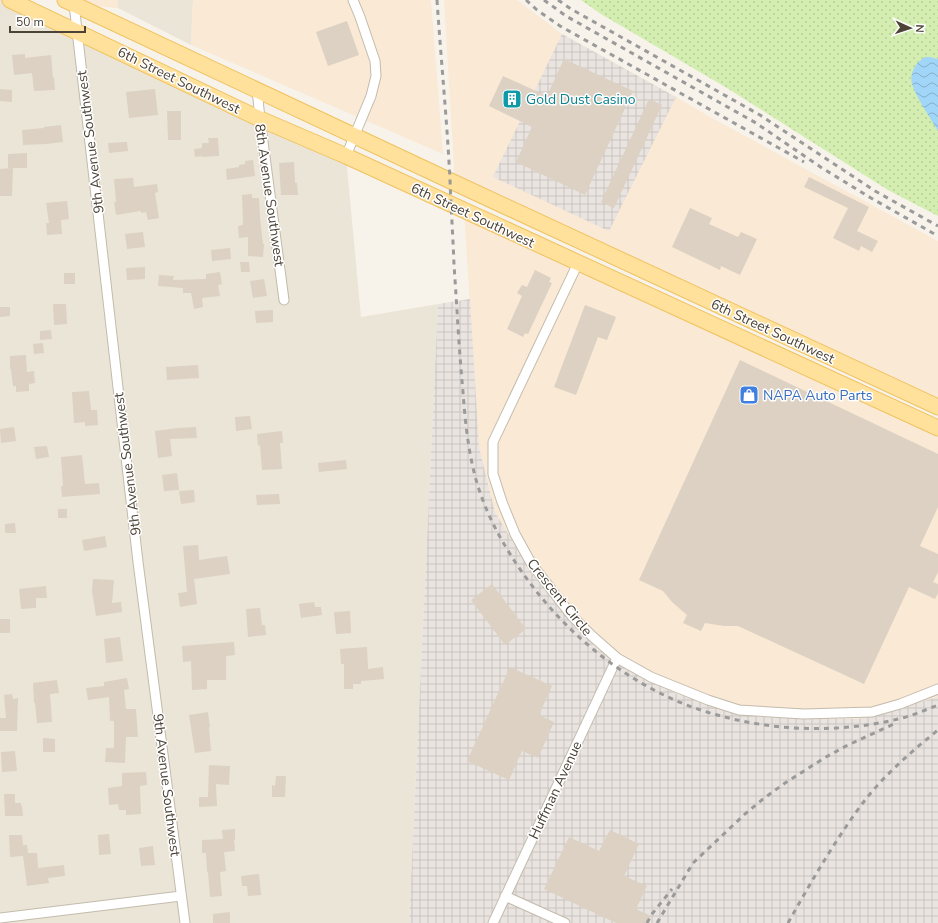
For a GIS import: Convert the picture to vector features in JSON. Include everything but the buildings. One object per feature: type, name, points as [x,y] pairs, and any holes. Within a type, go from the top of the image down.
[{"type":"main road","name":"6th Street Southwest","points":[[10,0],[260,119],[346,156],[938,428]]},
{"type":"main road","name":"6th Street Southwest","points":[[70,2],[938,407]]},
{"type":"street","points":[[346,156],[371,96],[376,76],[375,61],[353,0]]},
{"type":"street","name":"9th Avenue Southwest","points":[[70,2],[77,32],[138,562],[185,923]]},
{"type":"street","name":"8th Avenue Southwest","points":[[256,89],[284,300]]},
{"type":"street","name":"Crescent Circle","points":[[578,263],[493,442],[493,474],[515,534],[531,563],[572,616],[617,658],[651,677],[708,700],[739,710],[804,714],[872,712],[900,704],[938,689]]},
{"type":"street","name":"Huffman Avenue","points":[[492,923],[617,658]]},
{"type":"street","points":[[0,918],[181,896]]},
{"type":"street","points":[[505,896],[565,923]]},
{"type":"shaded area","points":[[0,0],[9,0],[346,156],[361,317],[438,304],[409,923],[0,923]]},
{"type":"shaded area","points":[[65,0],[118,0],[118,8],[74,4]]},
{"type":"shaded area","points":[[118,0],[193,0],[191,45],[118,8]]},
{"type":"shaded area","points":[[193,0],[431,0],[443,154],[191,45]]},
{"type":"shaded area","points":[[444,0],[517,0],[562,34],[712,118],[938,241],[938,406],[455,183]]},
{"type":"shaded area","points":[[562,34],[676,97],[609,231],[493,177]]},
{"type":"shaded area","points":[[464,211],[938,428],[938,697],[858,719],[759,717],[677,694],[598,649],[532,573],[495,512],[479,447]]},
{"type":"shaded area","points":[[470,299],[479,447],[495,512],[532,573],[597,649],[677,694],[759,717],[858,719],[938,697],[938,923],[409,923],[438,304]]},
{"type":"green space","points":[[581,0],[938,0],[938,216],[888,190],[727,88],[601,14]]},
{"type":"water","points":[[925,57],[938,59],[938,131],[920,101],[911,80],[914,68]]},
{"type":"railway","points":[[437,0],[449,158],[459,344],[469,445],[475,476],[488,514],[507,549],[523,574],[562,620],[583,641],[606,660],[657,692],[684,704],[710,713],[763,725],[817,729],[871,724],[903,718],[938,705]]},
{"type":"railway","points":[[526,0],[537,10],[560,26],[804,162]]},
{"type":"railway","points":[[544,0],[566,16],[756,123],[822,168],[938,236]]},
{"type":"railway","points":[[558,0],[571,9],[760,115],[875,191],[938,226]]},
{"type":"railway","points":[[657,923],[693,863],[745,814],[785,783],[826,757],[896,723]]},
{"type":"railway","points":[[788,923],[832,848],[862,804],[888,774],[938,730]]},
{"type":"railway","points":[[647,923],[652,914],[672,889]]},
{"type":"place","name":"Gold Dust Casino","points":[[512,99]]},
{"type":"place","name":"NAPA Auto Parts","points":[[749,395]]}]
